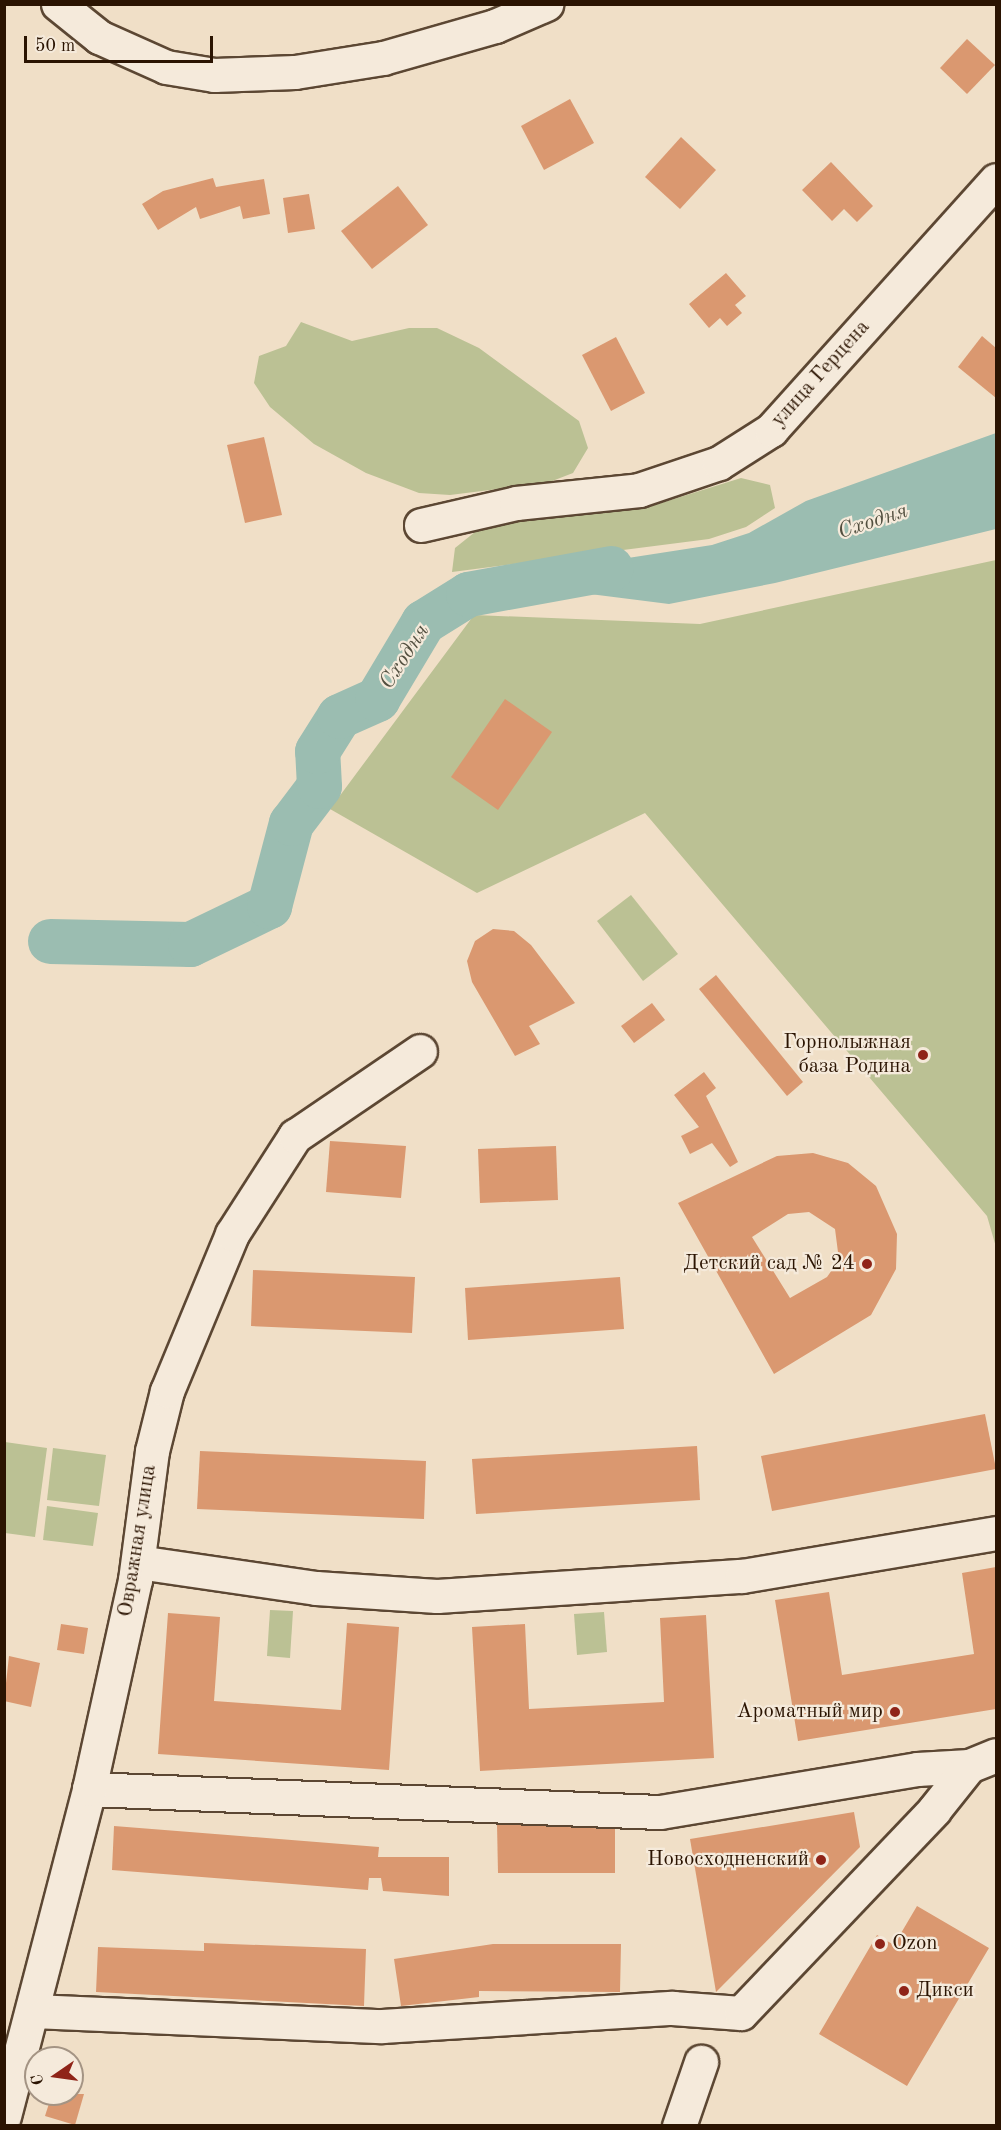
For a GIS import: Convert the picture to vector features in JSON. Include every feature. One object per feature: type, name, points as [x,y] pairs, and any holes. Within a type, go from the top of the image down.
[{"type":"street","points":[[58,4],[99,37],[166,67],[214,75],[295,72],[383,58],[495,26],[546,4]]},
{"type":"street","name":"улица Герцена","points":[[421,525],[516,503],[639,490],[719,463],[771,430],[996,180]]},
{"type":"street","name":"Овражная улица","points":[[4,2116],[89,1790],[138,1562],[152,1451],[167,1391],[232,1234],[295,1136],[420,1051]]},
{"type":"street","points":[[138,1562],[316,1588],[437,1596],[742,1576],[996,1533]]},
{"type":"street","points":[[89,1790],[660,1812],[824,1783],[983,1760]]},
{"type":"street","points":[[33,2010],[71,2016],[382,2026],[672,2008],[741,2013],[983,1760]]},
{"type":"street","points":[[679,2126],[702,2062]]},
{"type":"green space","points":[[301,322],[352,341],[409,328],[437,328],[479,348],[579,421],[588,448],[573,473],[547,483],[450,495],[419,493],[366,473],[314,444],[270,407],[254,383],[259,356],[286,346]]},
{"type":"green space","points":[[741,478],[770,485],[775,508],[746,527],[709,539],[452,572],[455,548],[475,532],[520,520],[642,509]]},
{"type":"green space","name":"Горнолыжная база Родина","points":[[996,560],[996,1247],[987,1216],[645,813],[477,893],[330,809],[474,615],[700,624]]},
{"type":"green space","points":[[631,895],[678,954],[643,981],[597,921]]},
{"type":"green space","points":[[5,1442],[47,1448],[35,1537],[5,1533]]},
{"type":"green space","points":[[53,1448],[106,1455],[99,1506],[47,1500]]},
{"type":"green space","points":[[47,1506],[98,1513],[93,1546],[43,1540]]},
{"type":"green space","points":[[270,1610],[293,1611],[290,1658],[267,1656]]},
{"type":"green space","points":[[604,1612],[607,1652],[577,1655],[574,1614]]},
{"type":"water","points":[[996,433],[996,529],[775,583],[669,604],[582,593],[551,579],[552,573],[589,564],[712,545],[749,533],[806,501]]},
{"type":"building","points":[[967,39],[995,65],[967,94],[940,68]]},
{"type":"building","points":[[570,99],[594,143],[544,170],[521,126]]},
{"type":"building","points":[[681,137],[716,170],[680,209],[645,177]]},
{"type":"building","points":[[831,162],[873,206],[857,222],[844,209],[832,221],[802,190]]},
{"type":"building","points":[[213,178],[216,187],[264,179],[270,214],[243,219],[240,206],[200,219],[196,207],[158,230],[142,204],[163,191]]},
{"type":"building","points":[[398,186],[428,225],[372,269],[341,231]]},
{"type":"building","points":[[309,194],[315,229],[288,233],[283,198]]},
{"type":"building","points":[[726,273],[746,296],[735,305],[742,313],[727,326],[720,318],[709,328],[689,304]]},
{"type":"building","points":[[982,336],[996,348],[996,398],[958,367]]},
{"type":"building","points":[[616,337],[645,393],[611,411],[582,355]]},
{"type":"building","points":[[264,437],[282,515],[245,523],[227,445]]},
{"type":"building","points":[[505,699],[552,732],[498,810],[451,777]]},
{"type":"building","points":[[493,929],[514,931],[531,945],[575,1003],[529,1026],[540,1044],[515,1056],[472,982],[467,961],[475,941]]},
{"type":"building","points":[[716,975],[803,1082],[787,1096],[699,989]]},
{"type":"building","points":[[652,1003],[665,1020],[634,1043],[621,1026]]},
{"type":"building","points":[[704,1072],[716,1088],[706,1096],[738,1162],[730,1167],[712,1143],[690,1154],[681,1136],[699,1127],[674,1095]]},
{"type":"building","points":[[330,1141],[406,1146],[401,1198],[326,1192]]},
{"type":"building","points":[[556,1146],[558,1200],[480,1203],[478,1149]]},
{"type":"building","name":"Детский сад № 24","points":[[813,1153],[848,1163],[876,1186],[897,1234],[896,1269],[871,1315],[774,1374],[678,1203],[777,1156]],"holes":[[[809,1212],[835,1229],[839,1260],[827,1277],[790,1298],[752,1237],[788,1214]]]},
{"type":"building","points":[[253,1270],[415,1277],[412,1333],[251,1326]]},
{"type":"building","points":[[620,1277],[624,1329],[468,1340],[465,1288]]},
{"type":"building","points":[[985,1414],[996,1469],[772,1511],[761,1456]]},
{"type":"building","points":[[697,1446],[700,1500],[476,1514],[472,1459]]},
{"type":"building","points":[[200,1451],[426,1461],[424,1519],[197,1509]]},
{"type":"building","points":[[996,1567],[996,1709],[798,1741],[775,1600],[829,1592],[842,1675],[974,1654],[962,1573]]},
{"type":"building","points":[[168,1613],[220,1617],[214,1701],[341,1710],[347,1623],[399,1627],[389,1770],[158,1754]]},
{"type":"building","points":[[706,1615],[714,1758],[480,1771],[472,1627],[525,1624],[529,1709],[664,1702],[660,1618]]},
{"type":"building","points":[[61,1624],[88,1628],[84,1654],[57,1650]]},
{"type":"building","points":[[9,1656],[40,1663],[31,1707],[4,1701]]},
{"type":"building","points":[[854,1812],[860,1847],[716,1992],[690,1839]]},
{"type":"building","points":[[497,1824],[615,1829],[615,1873],[498,1873]]},
{"type":"building","points":[[114,1826],[379,1847],[378,1857],[449,1857],[449,1896],[383,1891],[381,1878],[369,1878],[368,1890],[112,1870]]},
{"type":"building","name":"Дикси","points":[[917,1906],[989,1948],[907,2086],[819,2034],[877,1935],[894,1945]]},
{"type":"building","points":[[204,1943],[366,1949],[364,2006],[96,1992],[98,1947],[204,1951]]},
{"type":"building","points":[[493,1944],[621,1944],[620,1992],[479,1991],[479,1997],[401,2006],[394,1959]]},
{"type":"building","points":[[48,2106],[81,2106],[75,2125],[45,2116]]},
{"type":"waterway","name":"Сходня","points":[[50,941],[190,944],[269,906],[291,823],[319,786],[317,751],[339,716],[377,699],[423,622],[468,594],[611,568]]},
{"type":"place","name":"Горнолыжная база Родина","points":[[923,1055]]},
{"type":"place","name":"Детский сад № 24","points":[[867,1264]]},
{"type":"place","name":"Ароматный мир","points":[[895,1712]]},
{"type":"place","name":"Новосходненский","points":[[821,1860]]},
{"type":"place","name":"Ozon","points":[[880,1944]]},
{"type":"place","name":"Дикси","points":[[904,1991]]}]
